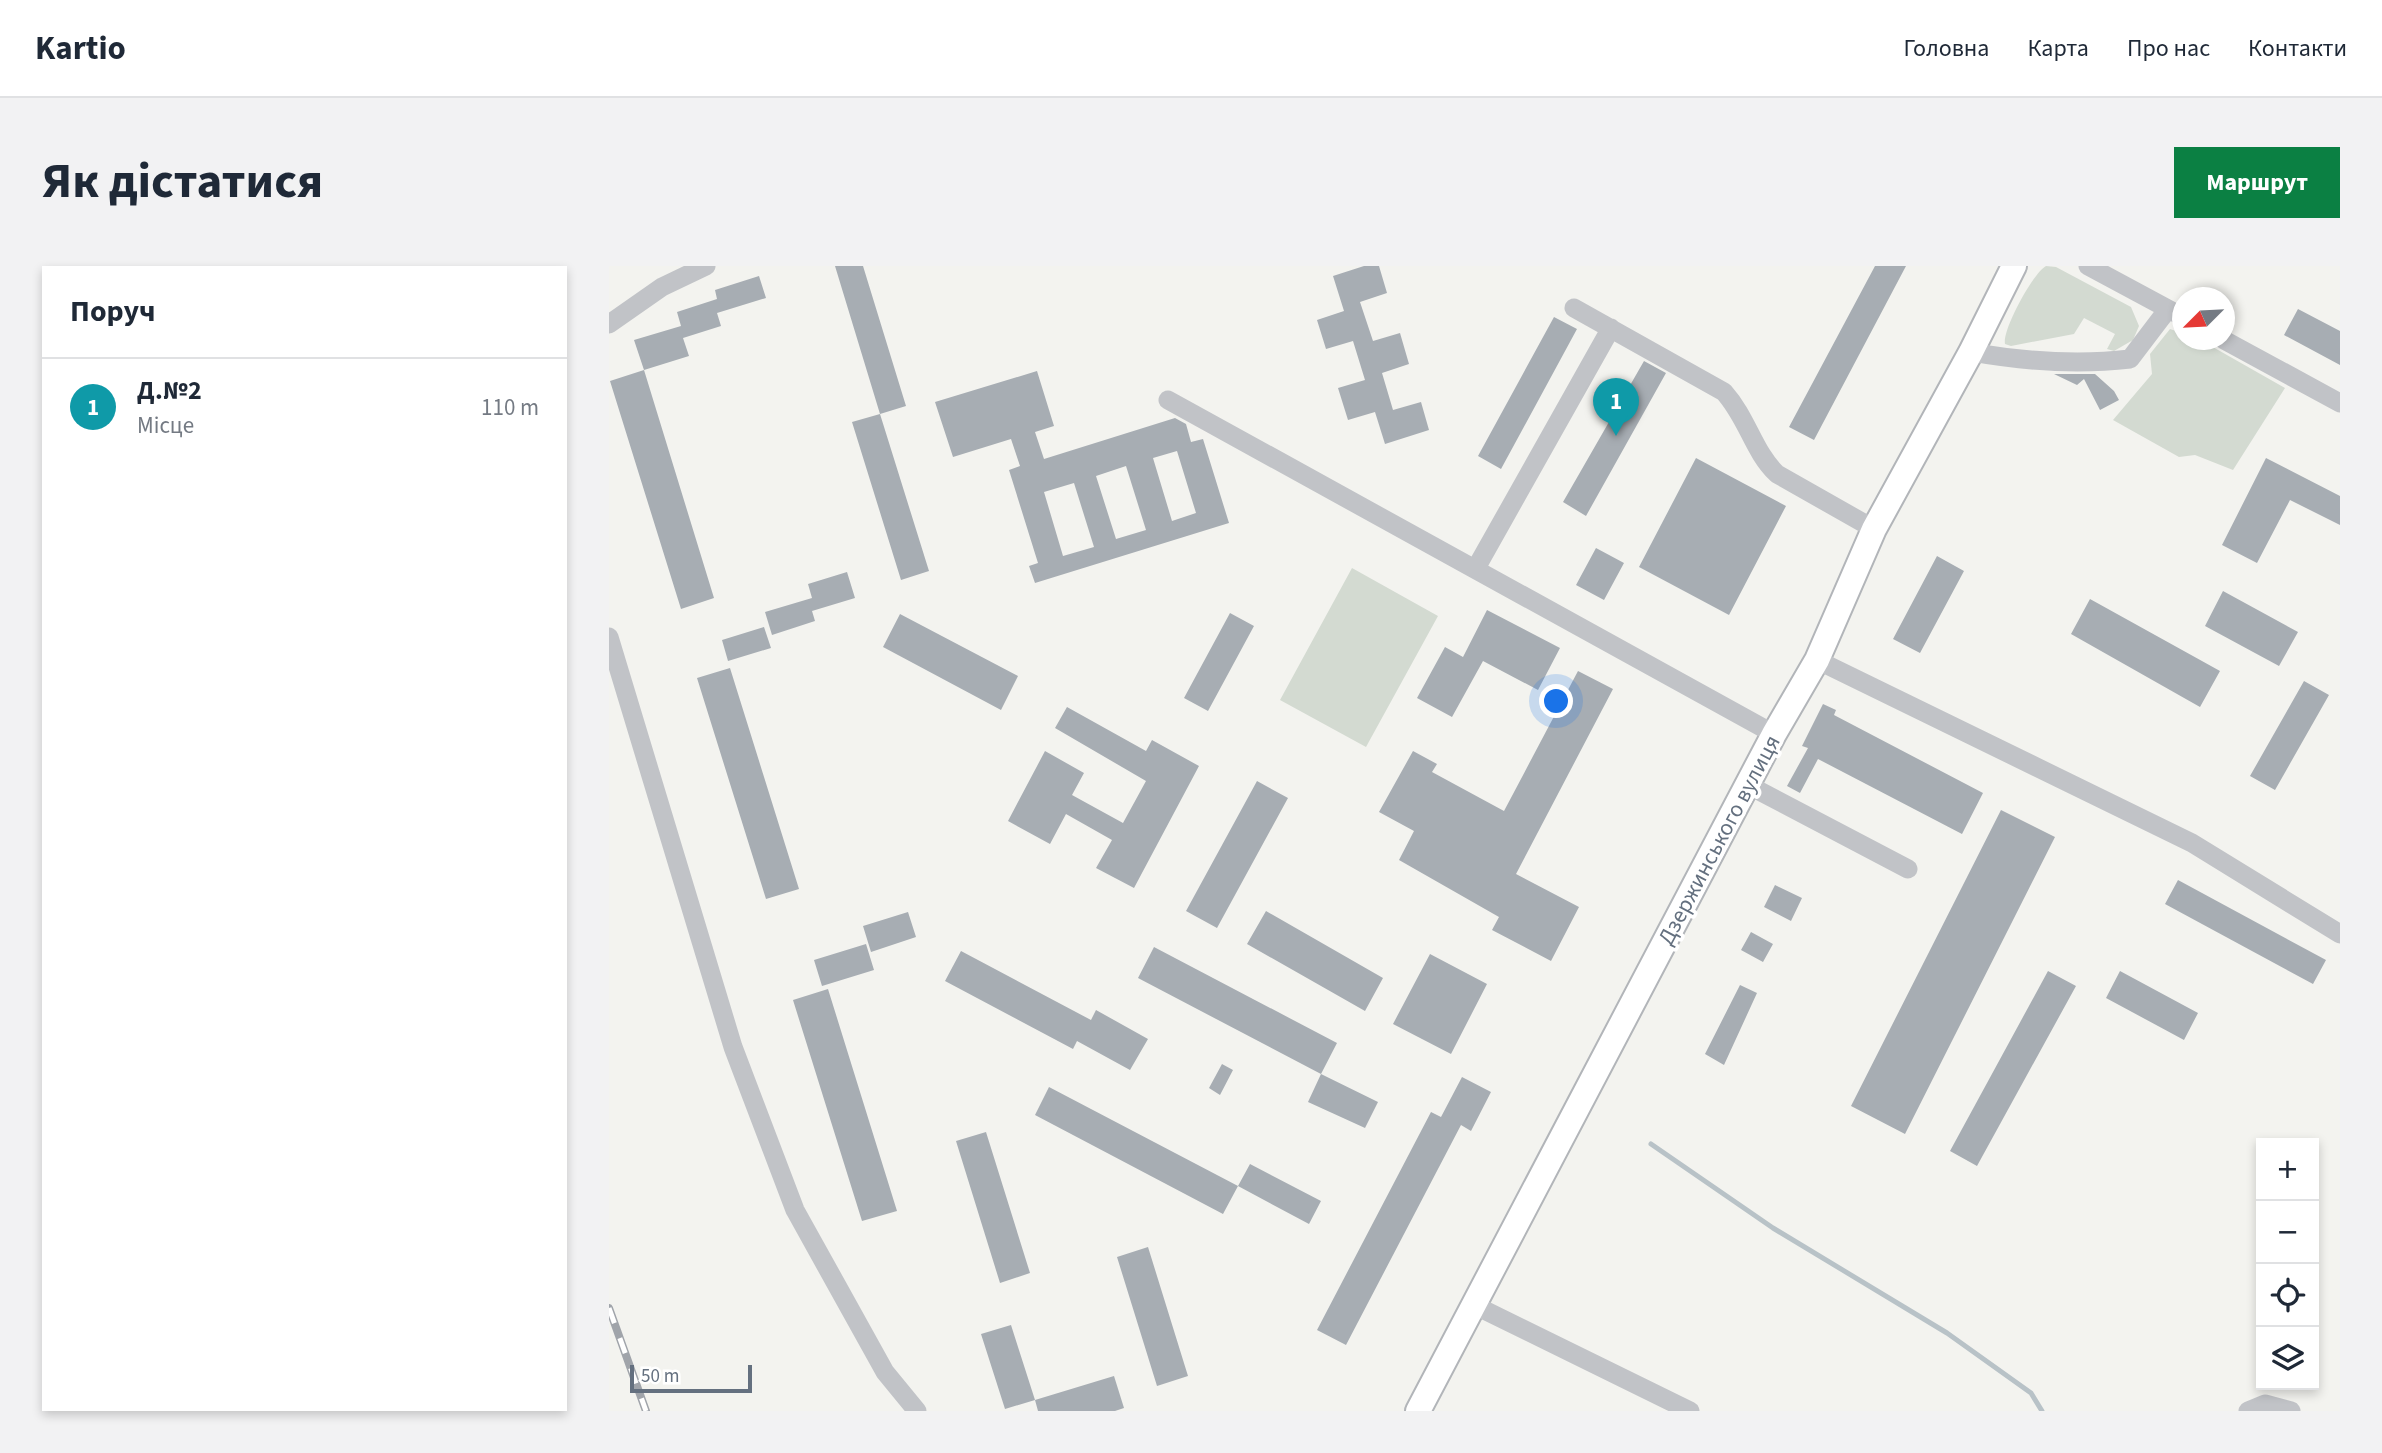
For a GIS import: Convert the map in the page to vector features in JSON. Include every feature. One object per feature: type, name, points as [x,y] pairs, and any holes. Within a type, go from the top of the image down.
[{"type":"main road","name":"Дзержинського вулиця","points":[[1418,1411],[1774,734],[1817,660],[1874,528],[1971,352],[2014,266]]},
{"type":"street","points":[[609,324],[662,287],[706,266]]},
{"type":"street","points":[[2088,266],[2172,311]]},
{"type":"street","points":[[1574,308],[1724,393],[1740,410],[1765,463],[1777,474],[1874,528]]},
{"type":"street","points":[[1971,352],[2003,358],[2105,362],[2130,359],[2172,316]]},
{"type":"street","points":[[1476,568],[1611,328]]},
{"type":"street","points":[[2235,346],[2340,402]]},
{"type":"street","points":[[1168,400],[1774,734]]},
{"type":"street","points":[[609,638],[733,1047],[795,1210],[885,1372],[916,1411]]},
{"type":"street","points":[[1817,660],[2192,843],[2340,934]]},
{"type":"street","points":[[1748,785],[1908,869]]},
{"type":"street","points":[[1474,1305],[1690,1411]]},
{"type":"street","points":[[2248,1411],[2265,1405],[2291,1411]]},
{"type":"shaded area","points":[[2046,266],[2056,267],[2131,307],[2139,326],[2133,340],[2114,351],[2107,349],[2115,334],[2084,318],[2074,334],[2011,346],[2005,344],[2008,327],[2019,302]]},
{"type":"shaded area","points":[[2170,329],[2172,350],[2218,350],[2285,388],[2233,470],[2195,455],[2179,457],[2113,420],[2152,374],[2150,354]]},
{"type":"shaded area","points":[[1352,568],[1438,616],[1366,747],[1280,700]]},
{"type":"building","points":[[835,266],[863,266],[906,406],[880,414]]},
{"type":"building","points":[[1364,266],[1379,266],[1387,293],[1360,302],[1373,341],[1400,333],[1409,364],[1382,373],[1393,410],[1421,402],[1429,430],[1385,444],[1375,412],[1348,420],[1338,388],[1365,380],[1353,341],[1326,349],[1317,320],[1344,311],[1333,276]]},
{"type":"building","points":[[1875,266],[1906,266],[1814,440],[1789,427]]},
{"type":"building","points":[[759,276],[766,298],[717,313],[721,326],[683,338],[689,356],[644,370],[634,340],[681,326],[677,312],[717,299],[715,290]]},
{"type":"building","points":[[2298,309],[2340,331],[2340,365],[2284,335]]},
{"type":"building","points":[[1554,317],[1577,329],[1501,469],[1478,456]]},
{"type":"building","points":[[1644,361],[1666,373],[1586,516],[1563,502]]},
{"type":"building","points":[[644,370],[714,598],[681,609],[610,381]]},
{"type":"building","points":[[1037,371],[1054,426],[1035,432],[1044,459],[1175,418],[1186,424],[1191,442],[1203,439],[1229,523],[1035,583],[1029,566],[1038,563],[1009,470],[1020,466],[1011,439],[953,457],[935,402]],"holes":[[[1177,451],[1196,513],[1172,521],[1153,458]],[[1126,466],[1146,530],[1116,539],[1096,476]],[[1074,483],[1094,547],[1063,556],[1044,492]]]},
{"type":"building","points":[[2054,374],[2095,374],[2114,391],[2119,400],[2100,410],[2084,379],[2077,385]]},
{"type":"building","points":[[880,414],[929,571],[901,580],[852,422]]},
{"type":"building","points":[[1696,458],[1786,506],[1729,615],[1639,567]]},
{"type":"building","points":[[2266,458],[2340,496],[2340,525],[2290,500],[2257,563],[2222,545]]},
{"type":"building","points":[[1596,548],[1624,563],[1604,600],[1576,585]]},
{"type":"building","points":[[1937,556],[1964,571],[1920,653],[1893,639]]},
{"type":"building","points":[[847,572],[855,598],[812,611],[815,621],[772,635],[765,612],[812,598],[808,584]]},
{"type":"building","points":[[2223,591],[2298,632],[2279,666],[2205,626]]},
{"type":"building","points":[[2090,599],[2220,671],[2200,707],[2071,634]]},
{"type":"building","points":[[1487,610],[1560,648],[1538,690],[1483,661],[1452,717],[1417,698],[1445,647],[1463,657]]},
{"type":"building","points":[[1230,613],[1254,626],[1208,711],[1184,698]]},
{"type":"building","points":[[900,614],[1018,676],[1001,710],[883,647]]},
{"type":"building","points":[[764,627],[771,648],[728,661],[722,640]]},
{"type":"building","points":[[730,668],[799,889],[766,899],[697,678]]},
{"type":"building","points":[[1578,671],[1613,689],[1516,874],[1579,907],[1551,961],[1492,930],[1499,917],[1399,860],[1414,831],[1379,812],[1413,751],[1437,764],[1432,772],[1504,811]]},
{"type":"building","points":[[2304,681],[2329,695],[2275,790],[2250,776]]},
{"type":"building","points":[[1823,704],[1836,710],[1834,715],[1983,793],[1962,834],[1818,759],[1800,793],[1787,786],[1808,748],[1802,746]]},
{"type":"building","points":[[1067,707],[1146,751],[1152,740],[1199,766],[1134,888],[1096,868],[1112,840],[1066,814],[1050,844],[1008,821],[1045,751],[1084,773],[1072,795],[1123,823],[1146,781],[1055,728]]},
{"type":"building","points":[[1257,781],[1288,798],[1217,928],[1186,911]]},
{"type":"building","points":[[2001,810],[2055,837],[1905,1134],[1851,1106]]},
{"type":"building","points":[[2178,880],[2326,960],[2313,984],[2165,904]]},
{"type":"building","points":[[1775,885],[1802,898],[1791,921],[1764,907]]},
{"type":"building","points":[[1266,911],[1383,978],[1365,1011],[1247,944]]},
{"type":"building","points":[[908,912],[916,937],[871,952],[863,926]]},
{"type":"building","points":[[1751,932],[1773,944],[1763,962],[1741,950]]},
{"type":"building","points":[[866,944],[874,970],[822,986],[814,960]]},
{"type":"building","points":[[1154,947],[1337,1043],[1321,1074],[1138,978]]},
{"type":"building","points":[[961,951],[1091,1020],[1096,1010],[1148,1039],[1130,1070],[1077,1041],[1073,1049],[945,981]]},
{"type":"building","points":[[1430,954],[1487,984],[1451,1054],[1393,1024]]},
{"type":"building","points":[[2048,971],[2076,986],[1977,1166],[1950,1151]]},
{"type":"building","points":[[2120,971],[2198,1013],[2184,1040],[2106,998]]},
{"type":"building","points":[[1740,985],[1757,993],[1724,1065],[1705,1054]]},
{"type":"building","points":[[828,989],[897,1211],[862,1221],[793,1000]]},
{"type":"building","points":[[1222,1064],[1233,1070],[1220,1095],[1209,1088]]},
{"type":"building","points":[[1321,1074],[1378,1102],[1365,1128],[1308,1102]]},
{"type":"building","points":[[1462,1077],[1491,1092],[1471,1131],[1461,1125],[1346,1345],[1317,1330],[1431,1112],[1441,1117]]},
{"type":"building","points":[[1049,1087],[1238,1186],[1223,1214],[1035,1115]]},
{"type":"building","points":[[986,1132],[1030,1273],[1000,1283],[956,1141]]},
{"type":"building","points":[[1250,1164],[1321,1201],[1309,1224],[1238,1186]]},
{"type":"building","points":[[1148,1247],[1188,1376],[1157,1386],[1117,1257]]},
{"type":"building","points":[[1011,1325],[1035,1400],[1005,1409],[981,1334]]},
{"type":"building","points":[[1114,1376],[1124,1408],[1115,1411],[1038,1411],[1035,1400]]},
{"type":"waterway","points":[[1651,1144],[1773,1228],[1947,1333],[2031,1393],[2042,1411]]},
{"type":"railway","points":[[609,1308],[646,1411]]},
{"type":"place","name":"Д.№2","points":[[1616,436]]}]
